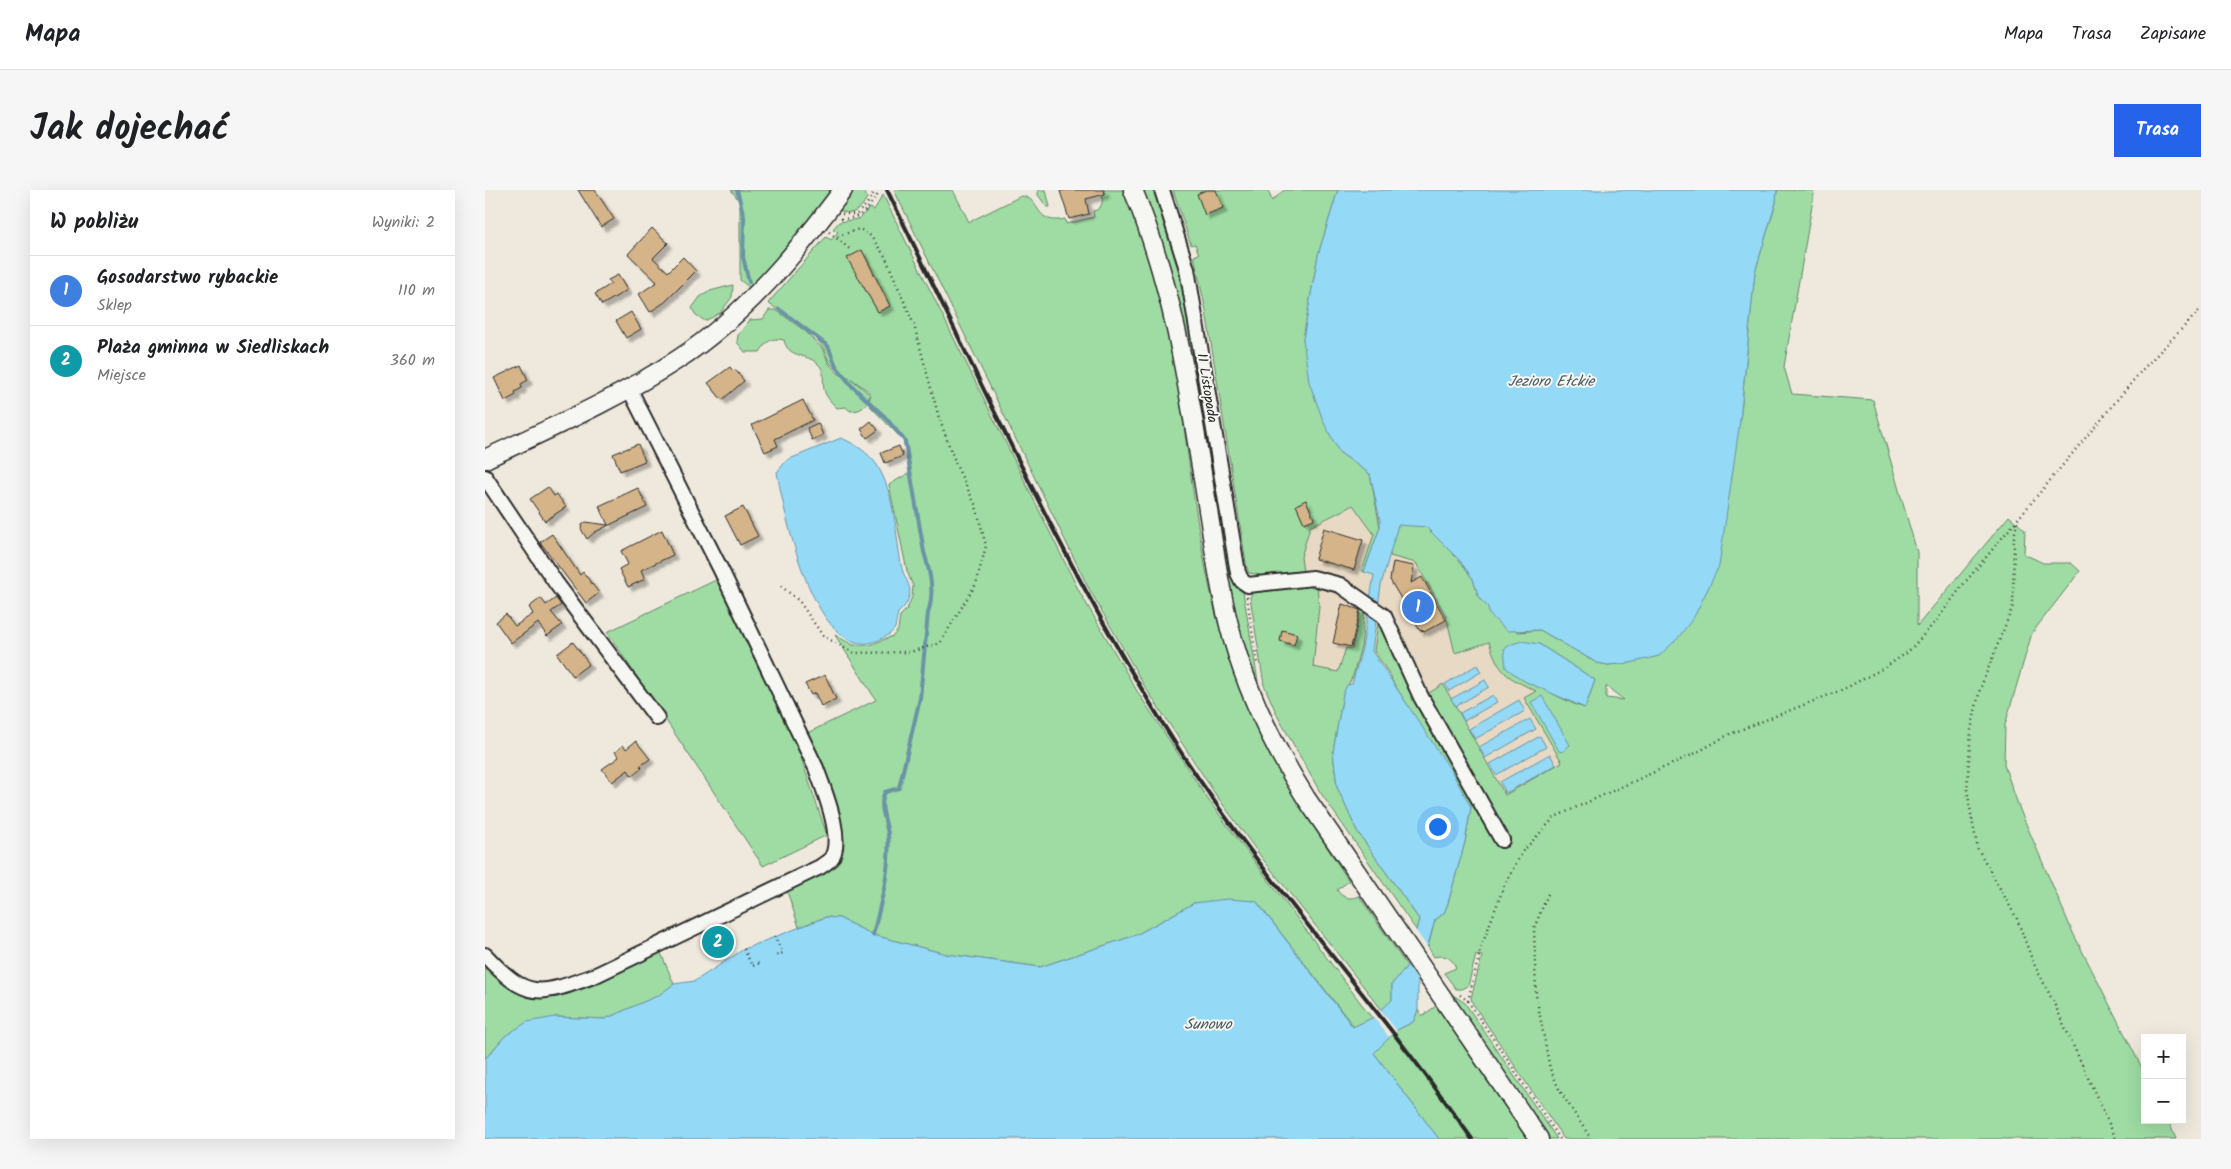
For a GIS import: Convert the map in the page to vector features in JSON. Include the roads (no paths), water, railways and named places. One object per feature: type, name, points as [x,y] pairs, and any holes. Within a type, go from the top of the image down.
[{"type":"main road","points":[[485,459],[582,413],[681,357],[718,329],[760,291],[818,223],[843,190]]},
{"type":"main road","points":[[1133,190],[1159,260],[1174,315],[1220,584],[1239,658],[1257,707],[1287,767],[1373,898],[1539,1139]]},
{"type":"street","name":"11 Listopada","points":[[1162,190],[1187,269],[1238,573],[1242,581],[1248,585],[1313,578],[1340,585],[1384,616],[1421,697],[1502,840]]},
{"type":"street","points":[[485,955],[500,971],[521,988],[550,991],[595,975],[820,866],[830,860],[835,848],[836,837],[826,797],[815,768],[721,570],[629,388]]},
{"type":"street","points":[[485,477],[556,584],[657,718]]},
{"type":"water","points":[[1338,190],[1777,190],[1776,202],[1755,272],[1740,421],[1719,566],[1694,617],[1678,638],[1659,656],[1630,663],[1608,665],[1597,663],[1540,630],[1507,631],[1489,614],[1488,607],[1479,598],[1473,579],[1460,561],[1426,527],[1398,525],[1381,585],[1372,651],[1452,772],[1471,807],[1465,842],[1448,903],[1444,913],[1435,920],[1418,980],[1418,1010],[1413,1022],[1397,1030],[1374,1053],[1439,1139],[485,1139],[485,1059],[505,1036],[527,1022],[555,1017],[605,1019],[659,995],[674,984],[695,981],[744,949],[826,917],[839,918],[873,935],[946,954],[1040,967],[1136,935],[1194,903],[1227,899],[1256,901],[1353,1027],[1372,1018],[1392,1000],[1392,984],[1407,966],[1419,919],[1357,831],[1337,787],[1333,752],[1343,694],[1347,685],[1352,684],[1362,648],[1374,575],[1364,572],[1380,527],[1380,520],[1370,474],[1339,452],[1324,423],[1309,382],[1303,339],[1318,255]]},
{"type":"water","points":[[841,438],[870,456],[883,477],[894,516],[902,569],[910,590],[907,603],[898,613],[893,631],[883,638],[869,643],[849,640],[832,625],[817,603],[804,576],[794,546],[777,472],[787,460]]},
{"type":"water","points":[[1522,641],[1539,644],[1595,680],[1585,708],[1524,681],[1506,668],[1504,649]]},
{"type":"water","points":[[1477,665],[1481,672],[1449,691],[1445,684]]},
{"type":"water","points":[[1485,680],[1489,687],[1456,706],[1451,699]]},
{"type":"water","points":[[1493,695],[1497,702],[1464,721],[1460,713]]},
{"type":"water","points":[[1542,696],[1570,745],[1562,752],[1559,751],[1531,702]]},
{"type":"water","points":[[1519,700],[1525,711],[1475,739],[1469,729]]},
{"type":"water","points":[[1530,719],[1536,729],[1485,758],[1479,747]]},
{"type":"water","points":[[1540,736],[1546,747],[1496,775],[1490,764]]},
{"type":"water","points":[[1550,754],[1556,765],[1506,793],[1500,782]]},
{"type":"waterway","points":[[737,190],[744,217],[743,257],[749,282]]},
{"type":"waterway","points":[[779,309],[828,346],[836,366],[851,385],[885,417],[905,441],[924,552],[930,575],[931,597],[920,698],[899,788],[885,792],[882,802],[889,847],[885,885],[873,935]]},
{"type":"railway","points":[[887,190],[1023,471],[1134,677],[1175,743],[1246,845],[1436,1089],[1472,1139]]},
{"type":"place","name":"Gosodarstwo rybackie","points":[[1418,607]]},
{"type":"place","name":"Plaża gminna w Siedliskach","points":[[718,942]]},
{"type":"water label","name":"Jezioro Ełckie","points":[[1551,382]]},
{"type":"water label","name":"Sunowo","points":[[1208,1025]]}]
